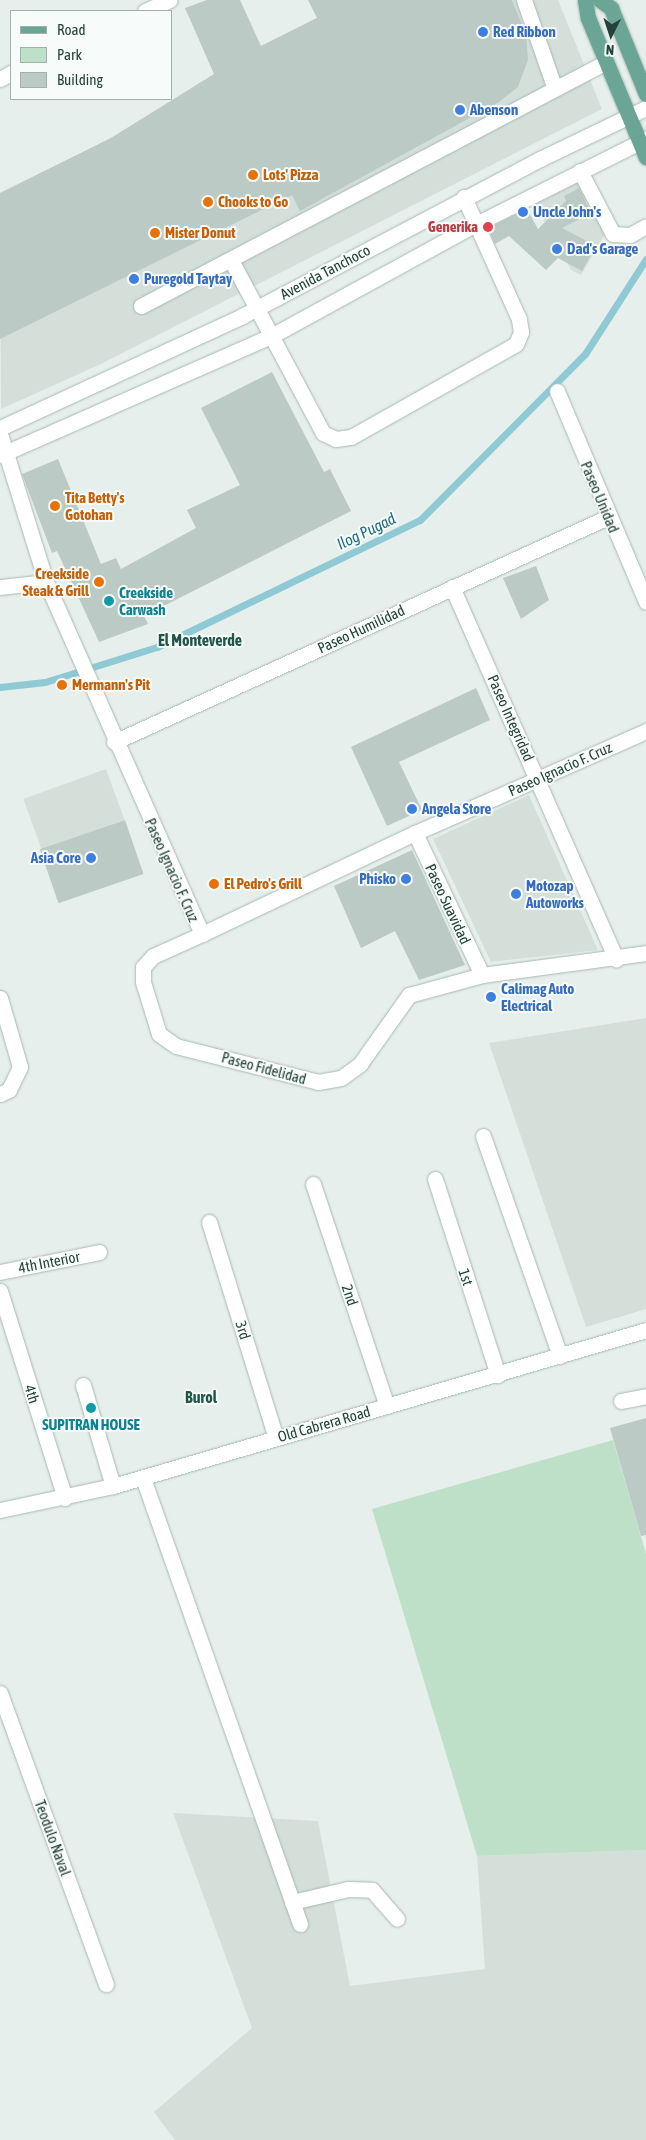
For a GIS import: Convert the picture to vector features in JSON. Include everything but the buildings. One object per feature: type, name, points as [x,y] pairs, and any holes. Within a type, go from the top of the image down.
[{"type":"main road","points":[[585,0],[606,62],[628,116],[643,141],[646,156]]},
{"type":"main road","points":[[600,0],[611,8],[646,94]]},
{"type":"street","points":[[148,10],[170,0]]},
{"type":"street","points":[[524,0],[554,86]]},
{"type":"street","points":[[141,306],[231,260],[554,86],[606,62]]},
{"type":"street","name":"Avenida Tanchoco","points":[[0,428],[257,308],[464,197],[646,108]]},
{"type":"street","name":"Avenida Tanchoco","points":[[3,455],[273,335],[476,224],[643,141]]},
{"type":"street","points":[[580,171],[613,234],[630,235],[646,226]]},
{"type":"street","points":[[231,260],[273,335],[324,434],[336,439],[351,437],[516,344],[521,332],[519,319],[464,197]]},
{"type":"street","name":"Paseo Unidad","points":[[556,390],[608,517],[646,602]]},
{"type":"street","name":"Paseo Ignacio F. Cruz","points":[[0,434],[3,455],[46,582],[114,742],[202,934],[415,833],[539,780],[646,731]]},
{"type":"street","name":"Paseo Humilidad","points":[[114,742],[608,517]]},
{"type":"street","points":[[0,587],[46,582]]},
{"type":"street","name":"Paseo Integridad","points":[[452,588],[539,780],[616,960]]},
{"type":"street","name":"Paseo Suavidad","points":[[415,833],[482,975]]},
{"type":"street","name":"Paseo Fidelidad","points":[[202,934],[152,956],[144,966],[143,982],[159,1034],[176,1046],[318,1082],[341,1078],[360,1064],[409,995],[482,975],[616,960],[646,953]]},
{"type":"street","points":[[0,998],[20,1067],[9,1090],[0,1094]]},
{"type":"street","points":[[483,1136],[560,1356]]},
{"type":"street","name":"1st","points":[[435,1179],[498,1375]]},
{"type":"street","name":"2nd","points":[[314,1184],[387,1406]]},
{"type":"street","name":"3rd","points":[[209,1222],[276,1438]]},
{"type":"street","name":"4th Interior","points":[[0,1272],[99,1252]]},
{"type":"street","name":"4th","points":[[0,1291],[64,1498]]},
{"type":"street","name":"Old Cabrera Road","points":[[0,1510],[64,1498],[143,1478],[646,1330]]},
{"type":"street","points":[[83,1385],[113,1486]]},
{"type":"street","points":[[621,1401],[646,1396]]},
{"type":"street","points":[[143,1478],[300,1924]]},
{"type":"street","name":"Teodulo Naval","points":[[0,1693],[106,1984]]},
{"type":"street","points":[[292,1902],[348,1889],[372,1890],[397,1919]]},
{"type":"shaded area","name":"Puregold Taytay","points":[[352,0],[558,0],[602,109],[101,364],[1,409],[0,193],[111,138],[255,49]]},
{"type":"shaded area","points":[[588,173],[611,224],[581,275],[571,270],[533,200]]},
{"type":"shaded area","points":[[106,769],[124,820],[42,850],[23,799]]},
{"type":"shaded area","name":"Motozap Autoworks","points":[[529,795],[598,950],[491,962],[433,839]]},
{"type":"shaded area","points":[[646,1018],[646,1309],[586,1327],[489,1043]]},
{"type":"shaded area","points":[[173,1813],[318,1821],[350,1986],[485,1969],[477,1856],[646,1850],[646,2140],[175,2140],[154,2112],[252,2028]]},
{"type":"green space","points":[[613,1440],[646,1554],[646,1850],[477,1856],[372,1509]]},
{"type":"waterway","name":"Ilog Pugad","points":[[0,687],[45,682],[157,647],[420,520],[585,354],[646,259]]},
{"type":"place","name":"Red Ribbon","points":[[483,32]]},
{"type":"place","name":"Abenson","points":[[460,110]]},
{"type":"place","name":"Lots' Pizza","points":[[253,175]]},
{"type":"place","name":"Chooks to Go","points":[[208,202]]},
{"type":"place","name":"Uncle John's","points":[[523,212]]},
{"type":"place","name":"Generika","points":[[488,227]]},
{"type":"place","name":"Mister Donut","points":[[155,233]]},
{"type":"place","name":"Dad's Garage","points":[[557,249]]},
{"type":"place","name":"Puregold Taytay","points":[[134,279]]},
{"type":"place","name":"Tita Betty's Gotohan","points":[[55,506]]},
{"type":"place","name":"Creekside Steak & Grill","points":[[99,582]]},
{"type":"place","name":"Creekside Carwash","points":[[109,601]]},
{"type":"place","name":"Mermann's Pit","points":[[62,685]]},
{"type":"place","name":"Angela Store","points":[[412,809]]},
{"type":"place","name":"Asia Core","points":[[91,858]]},
{"type":"place","name":"Phisko","points":[[406,879]]},
{"type":"place","name":"El Pedro's Grill","points":[[214,884]]},
{"type":"place","name":"Motozap Autoworks","points":[[516,894]]},
{"type":"place","name":"Calimag Auto Electrical","points":[[491,997]]},
{"type":"place","name":"SUPITRAN HOUSE","points":[[91,1408]]},
{"type":"district","name":"El Monteverde","points":[[200,640]]},
{"type":"district","name":"Burol","points":[[201,1397]]}]
